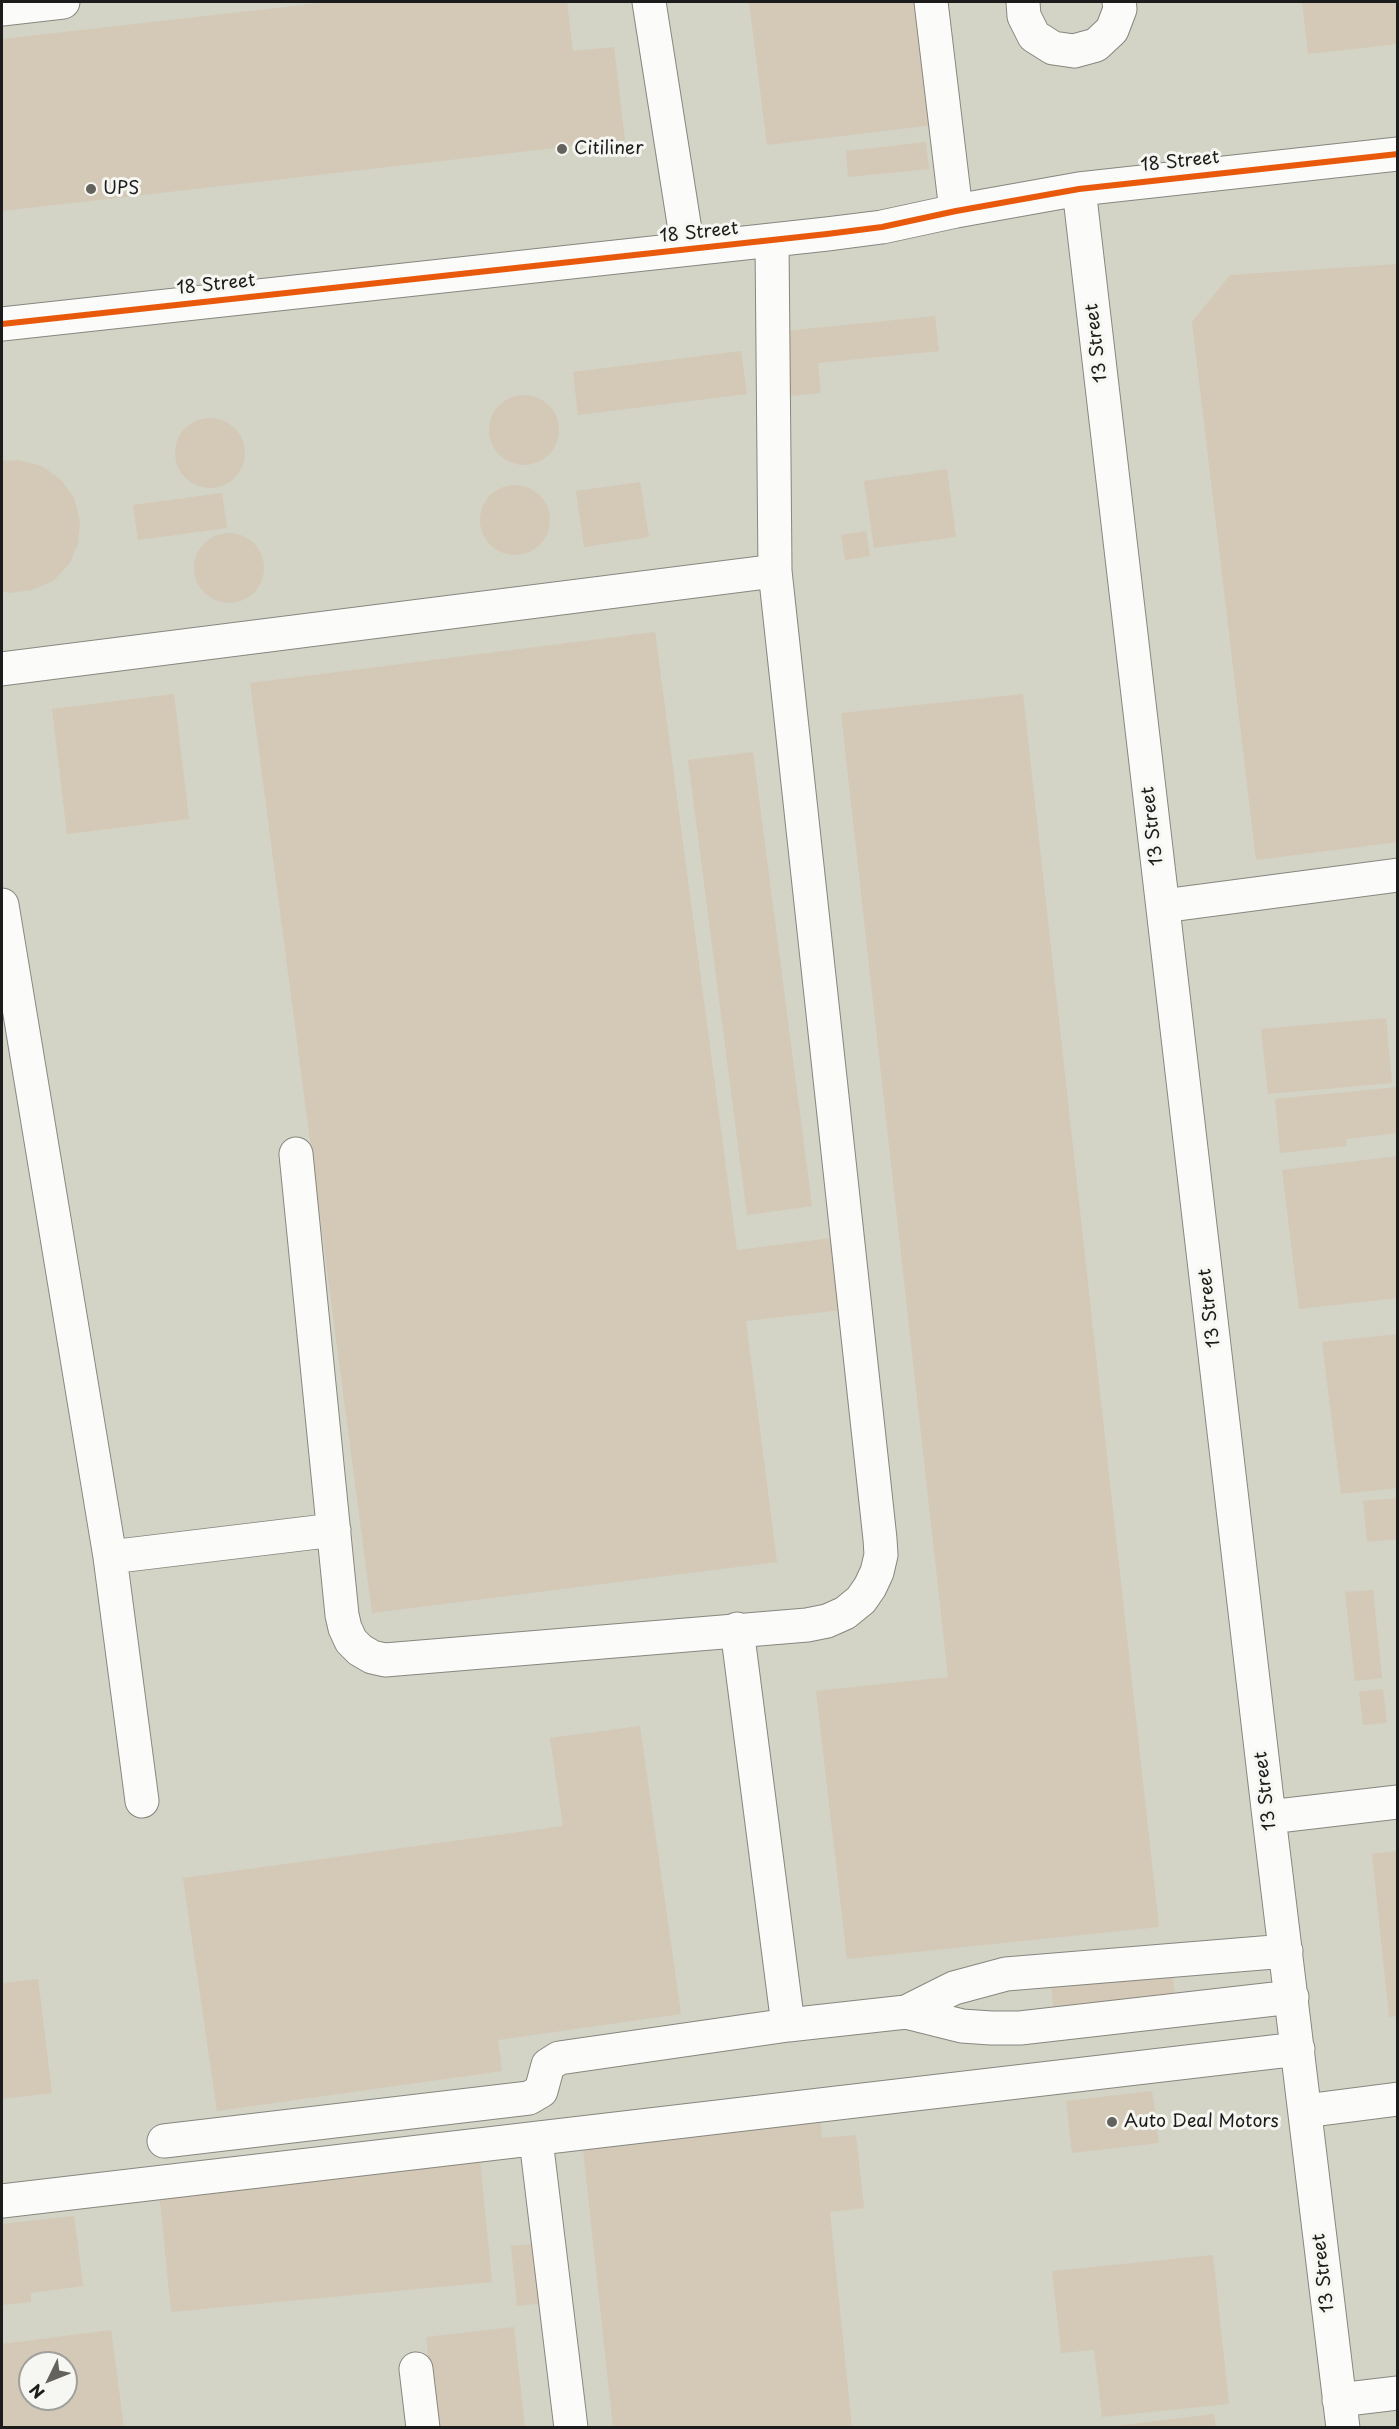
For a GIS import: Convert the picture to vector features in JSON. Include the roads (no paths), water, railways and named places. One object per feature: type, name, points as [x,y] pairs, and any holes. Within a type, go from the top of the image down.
[{"type":"street","points":[[2,9],[63,2]]},
{"type":"street","points":[[649,2],[688,249]]},
{"type":"street","points":[[931,2],[956,211]]},
{"type":"street","points":[[1023,2],[1023,16],[1034,36],[1053,48],[1074,51],[1096,45],[1112,30],[1119,2]]},
{"type":"street","name":"18 Street","points":[[2,324],[772,241],[882,227],[1079,189],[1398,154]]},
{"type":"street","name":"13 Street","points":[[1079,189],[1341,2414]]},
{"type":"street","points":[[296,1154],[345,1628],[351,1641],[360,1650],[372,1657],[385,1660],[807,1624],[827,1621],[845,1613],[861,1600],[877,1572],[880,1556],[775,571],[772,241]]},
{"type":"street","points":[[2,669],[775,571]]},
{"type":"street","points":[[1163,906],[1398,875]]},
{"type":"street","points":[[2,905],[110,1557],[142,1801]]},
{"type":"street","points":[[110,1557],[334,1530]]},
{"type":"street","points":[[737,1629],[788,2025]]},
{"type":"street","points":[[1269,1816],[1398,1802]]},
{"type":"street","points":[[164,2141],[529,2098],[541,2091],[548,2065],[559,2058],[788,2025],[906,2012],[954,1988],[1006,1974],[1286,1951]]},
{"type":"street","points":[[906,2012],[962,2026],[1020,2028],[1292,1997]]},
{"type":"street","points":[[2,2201],[1298,2049]]},
{"type":"street","points":[[1305,2111],[1398,2099]]},
{"type":"street","points":[[536,2140],[571,2427]]},
{"type":"street","points":[[416,2368],[423,2427]]},
{"type":"street","points":[[1341,2414],[1398,2393]]},
{"type":"place","name":"Citiliner","points":[[562,149]]},
{"type":"place","name":"UPS","points":[[91,189]]},
{"type":"place","name":"Auto Deal Motors","points":[[1112,2122]]}]
